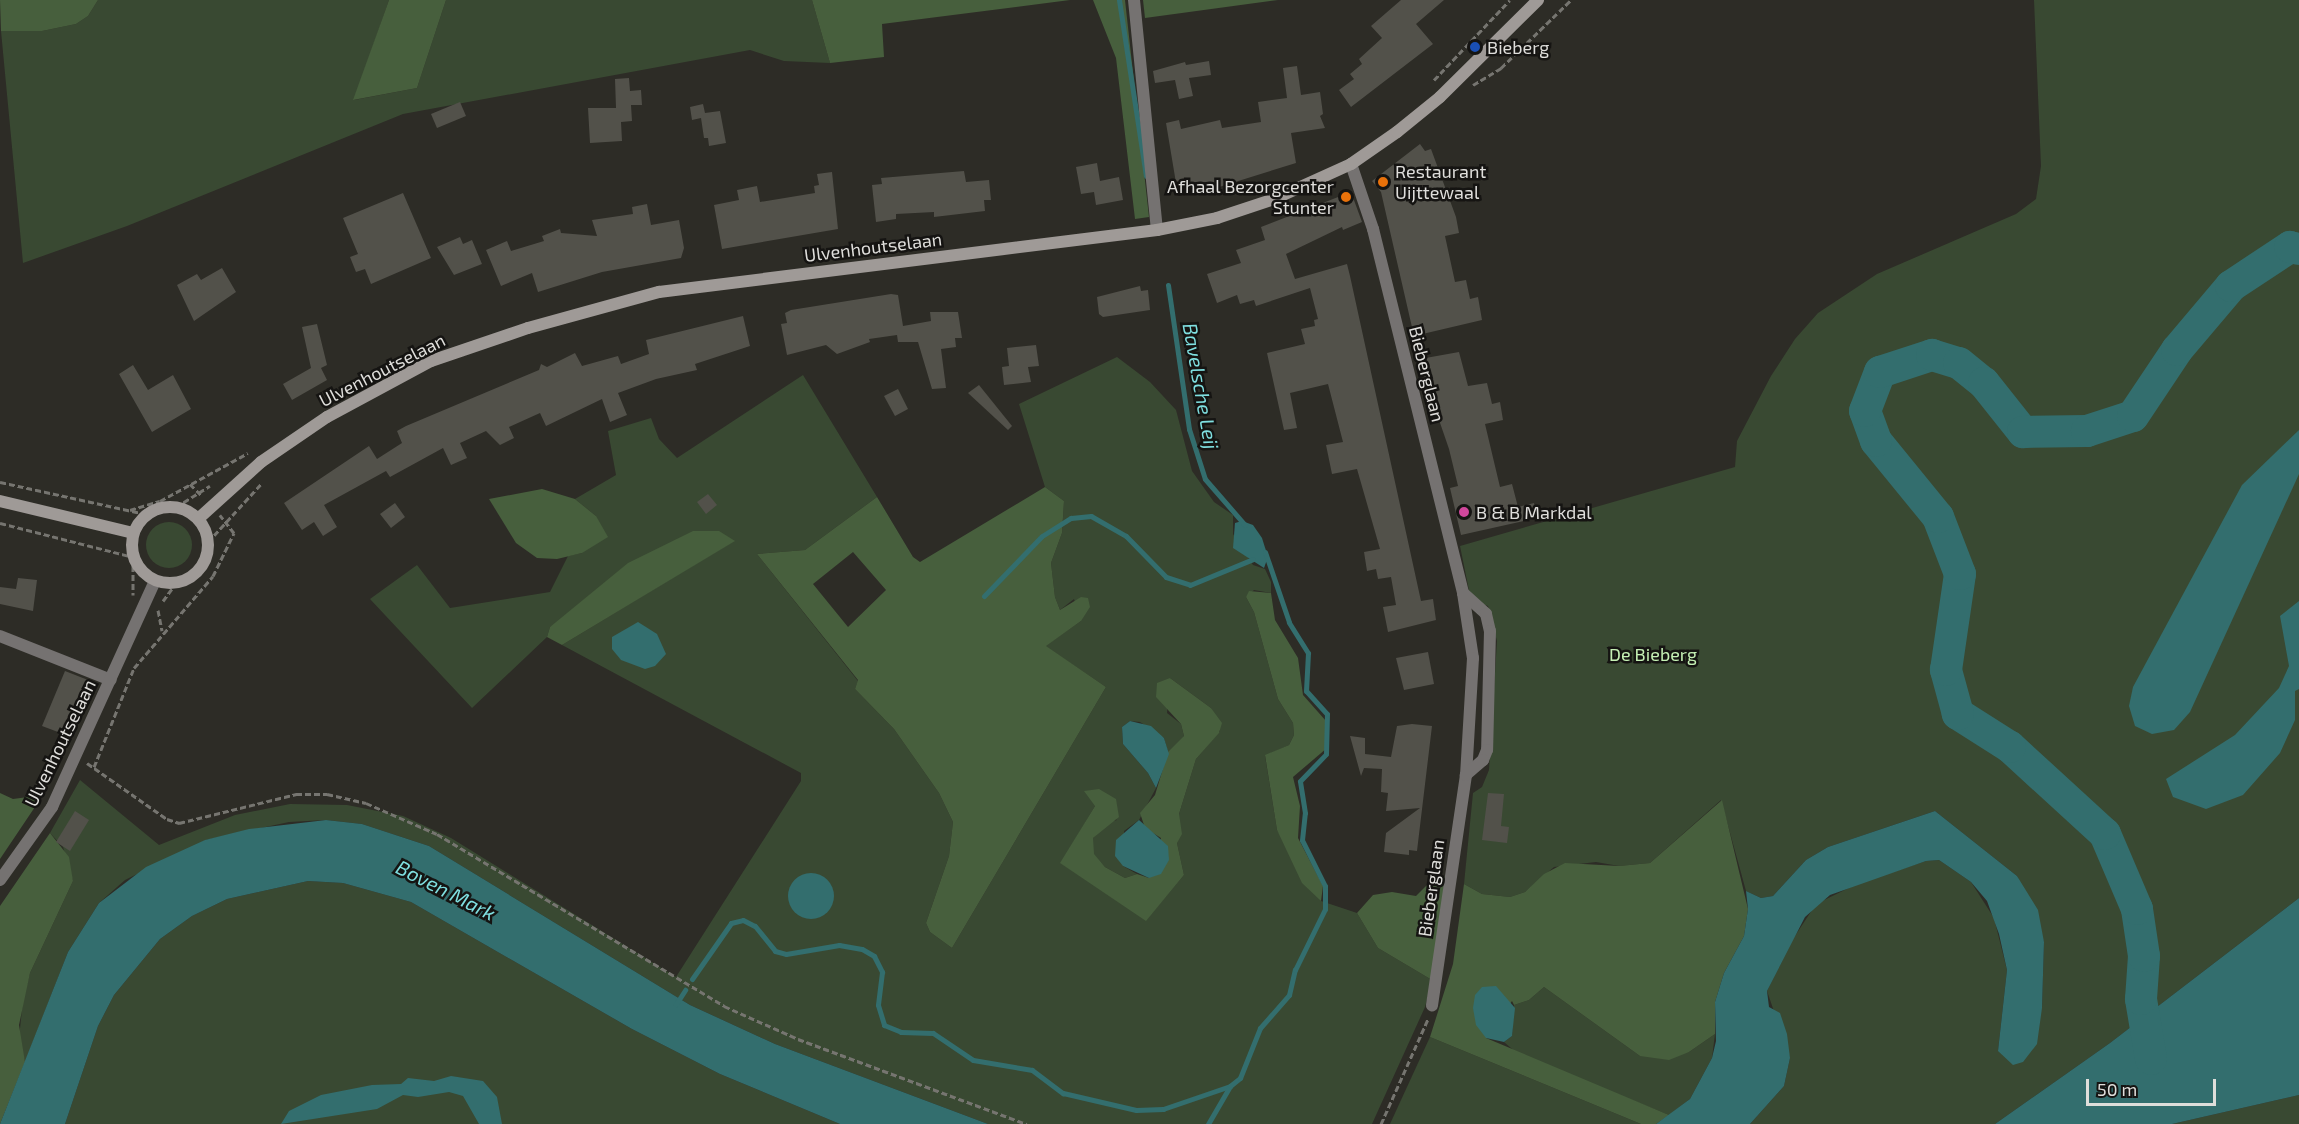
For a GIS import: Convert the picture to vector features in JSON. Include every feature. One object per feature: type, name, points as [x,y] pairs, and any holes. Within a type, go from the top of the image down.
[{"type":"main road","name":"Ulvenhoutselaan","points":[[198,519],[261,462],[327,417],[431,361],[528,328],[660,292],[1157,230],[1217,218],[1274,199],[1351,164],[1440,97],[1538,0]]},
{"type":"main road","points":[[0,501],[133,532]]},
{"type":"main road","points":[[176,507],[198,519],[208,542],[200,569],[189,578],[176,583],[155,581],[141,571],[132,557],[133,532],[146,514],[176,507]]},
{"type":"street","points":[[1134,0],[1157,230]]},
{"type":"street","name":"Bieberglaan","points":[[1351,164],[1373,229],[1463,593],[1473,658],[1466,775],[1432,1006]]},
{"type":"street","name":"Ulvenhoutselaan","points":[[0,880],[52,807],[77,757],[155,581]]},
{"type":"street","points":[[1463,593],[1486,614],[1490,631],[1487,750],[1483,760],[1466,775]]},
{"type":"street","points":[[0,636],[111,680]]},
{"type":"path","points":[[1433,81],[1510,0]]},
{"type":"path","points":[[127,511],[160,501],[235,457],[258,450]]},
{"type":"path","points":[[208,542],[269,476]]},
{"type":"path","points":[[0,482],[146,514]]},
{"type":"path","points":[[94,768],[134,668],[162,631],[213,576],[234,533],[226,520]]},
{"type":"path","points":[[0,523],[132,557],[132,592],[140,614]]},
{"type":"path","points":[[157,608],[162,631]]},
{"type":"path","points":[[77,757],[167,819],[179,823],[296,794],[327,794],[366,803],[437,834],[724,1006],[798,1039],[1027,1124]]},
{"type":"path","points":[[1381,1124],[1432,1006]]},
{"type":"green space","points":[[0,0],[98,0],[88,16],[76,24],[42,31],[1,31]]},
{"type":"green space","points":[[98,0],[389,0],[354,100],[417,88],[446,0],[812,0],[830,63],[784,61],[750,50],[403,114],[127,226],[23,263],[1,31],[42,31],[76,24],[88,16]]},
{"type":"green space","points":[[389,0],[446,0],[417,88],[353,100]]},
{"type":"green space","points":[[812,0],[1070,0],[882,24],[884,57],[830,63]]},
{"type":"green space","points":[[1093,0],[1125,0],[1149,217],[1135,219],[1116,58]]},
{"type":"green space","points":[[1143,0],[1278,0],[1145,18]]},
{"type":"green space","name":"De Bieberg","points":[[2034,0],[2299,0],[2299,898],[2110,1043],[1995,1124],[1750,1124],[1784,1086],[1790,1058],[1767,991],[1791,942],[1816,904],[1857,884],[1926,861],[1939,860],[1971,882],[1994,918],[2007,970],[1998,1051],[2042,1008],[2044,942],[2017,876],[1935,811],[1828,847],[1806,860],[1773,896],[1761,898],[1746,891],[1721,800],[1650,863],[1619,866],[1596,862],[1554,867],[1525,892],[1510,897],[1482,894],[1464,884],[1473,793],[1482,787],[1489,770],[1497,641],[1488,606],[1471,600],[1460,546],[1735,467],[1737,441],[1771,376],[1795,339],[1818,313],[1877,274],[2016,214],[2036,199],[2041,166]]},
{"type":"green space","points":[[1117,357],[1150,382],[1176,410],[1192,471],[1214,502],[1233,515],[1233,534],[1253,565],[1265,569],[1271,582],[1271,593],[1254,590],[1246,597],[1254,612],[1278,699],[1293,723],[1294,735],[1289,745],[1265,756],[1277,830],[1321,901],[1357,913],[1378,948],[1432,980],[1425,1007],[1372,1124],[988,1124],[775,1044],[690,1005],[429,846],[362,824],[326,820],[289,822],[206,840],[125,880],[99,903],[68,952],[25,1062],[19,1038],[23,1000],[30,973],[73,881],[63,847],[50,833],[80,780],[159,845],[235,815],[290,804],[347,805],[403,816],[451,838],[676,977],[801,781],[801,773],[562,645],[734,541],[550,627],[547,637],[472,708],[370,599],[417,565],[450,608],[550,592],[568,556],[582,553],[596,516],[575,499],[616,475],[608,431],[651,418],[659,439],[677,458],[803,375],[877,497],[805,550],[757,554],[858,681],[855,689],[894,729],[939,793],[953,822],[949,856],[926,923],[930,932],[952,948],[1106,687],[1045,646],[1081,621],[1074,599],[1060,610],[1055,597],[1051,563],[1062,533],[1064,501],[1045,487],[1019,404]],"holes":[[[1170,678],[1211,708],[1220,731],[1196,759],[1179,814],[1177,843],[1184,875],[1146,920],[1061,863],[1095,806],[1117,820],[1108,822],[1093,838],[1093,854],[1105,867],[1125,878],[1137,874],[1123,866],[1124,831],[1139,820],[1156,788],[1148,773],[1123,744],[1122,727],[1130,721],[1140,722],[1164,738],[1168,752],[1181,743],[1184,736],[1181,724],[1167,713]]]},
{"type":"green space","points":[[1045,487],[1064,501],[1062,533],[1051,563],[1055,597],[1060,610],[1081,597],[1088,598],[1090,607],[1081,621],[1046,646],[1106,687],[952,948],[930,932],[926,923],[949,856],[953,822],[939,793],[894,729],[855,689],[858,680],[757,554],[805,550],[877,497],[913,557],[920,562]],"holes":[[[853,552],[886,590],[848,627],[813,584]]]},
{"type":"green space","points":[[542,489],[575,499],[596,516],[608,537],[582,553],[557,559],[537,558],[516,543],[489,499]]},
{"type":"green space","points":[[169,522],[178,523],[186,528],[191,536],[191,554],[186,562],[178,567],[169,568],[160,567],[152,562],[147,554],[146,545],[147,536],[152,528],[160,523]]},
{"type":"green space","points":[[693,531],[719,531],[735,541],[562,645],[547,637],[550,627],[628,563]]},
{"type":"green space","points":[[1249,591],[1271,593],[1275,620],[1298,658],[1303,695],[1326,721],[1327,748],[1293,777],[1300,806],[1298,838],[1323,886],[1321,901],[1302,883],[1277,830],[1265,755],[1289,745],[1294,735],[1293,723],[1278,699],[1254,612],[1246,597]]},
{"type":"green space","points":[[1170,678],[1211,708],[1222,723],[1219,733],[1196,759],[1179,814],[1182,834],[1177,843],[1184,875],[1146,921],[1060,863],[1095,806],[1084,791],[1099,789],[1116,799],[1119,817],[1093,838],[1094,854],[1105,867],[1125,878],[1137,874],[1149,878],[1161,838],[1145,828],[1140,813],[1155,795],[1168,752],[1184,736],[1181,724],[1156,697],[1157,683]]},
{"type":"green space","points":[[0,793],[13,799],[43,795],[0,859]]},
{"type":"green space","points":[[1722,800],[1748,909],[1744,936],[1724,973],[1715,1002],[1715,1034],[1689,1052],[1669,1060],[1640,1056],[1544,987],[1529,1000],[1514,1005],[1512,1001],[1486,1038],[1669,1115],[1656,1124],[1641,1124],[1430,1037],[1453,964],[1464,884],[1482,894],[1510,897],[1525,892],[1544,874],[1565,863],[1619,866],[1650,863]]},
{"type":"green space","points":[[50,833],[69,857],[73,881],[30,973],[19,1025],[25,1062],[0,1124],[0,906]]},
{"type":"green space","points":[[1447,876],[1432,980],[1378,948],[1357,913],[1373,895],[1392,892],[1416,896],[1432,880]]},
{"type":"green space","points":[[308,881],[343,883],[411,902],[632,1029],[720,1074],[840,1124],[65,1124],[98,1026],[114,995],[160,939],[192,916],[227,899]]},
{"type":"green space","points":[[1544,987],[1640,1056],[1689,1052],[1715,1034],[1712,1058],[1690,1099],[1669,1115],[1518,1054],[1504,1042],[1512,1036],[1514,1005],[1529,1000]]},
{"type":"green space","points":[[1430,1037],[1641,1124],[1390,1124]]},
{"type":"green space","points":[[2299,1095],[2299,1124],[2172,1124]]},
{"type":"water","points":[[2299,430],[2299,474],[2190,712],[2174,730],[2152,734],[2135,726],[2129,706],[2133,687],[2242,485]]},
{"type":"water","points":[[1242,521],[1253,525],[1262,538],[1268,557],[1264,568],[1233,548],[1235,523]]},
{"type":"water","points":[[2299,601],[2299,689],[2295,691],[2295,720],[2280,753],[2243,795],[2206,809],[2173,797],[2166,779],[2235,735],[2279,688],[2289,666],[2280,616]]},
{"type":"water","points":[[638,622],[657,634],[666,654],[655,666],[645,669],[621,660],[612,649],[612,637]]},
{"type":"water","points":[[1130,721],[1151,726],[1164,738],[1169,754],[1156,788],[1148,773],[1123,744],[1122,727]]},
{"type":"water","points":[[1935,811],[2017,876],[2038,910],[2044,942],[2042,1008],[2037,1044],[2023,1062],[2013,1065],[1998,1051],[2007,970],[1999,934],[1987,901],[1971,882],[1939,860],[1926,861],[1830,895],[1805,917],[1767,991],[1769,1007],[1780,1013],[1787,1034],[1790,1058],[1784,1086],[1750,1124],[1656,1124],[1690,1099],[1712,1058],[1716,1041],[1715,1002],[1724,973],[1744,936],[1748,909],[1746,891],[1761,898],[1773,896],[1806,860],[1828,847]]},
{"type":"water","name":"Boven Mark","points":[[326,820],[362,824],[429,846],[690,1005],[775,1044],[988,1124],[840,1124],[720,1074],[632,1029],[411,902],[343,883],[308,881],[227,899],[192,916],[160,939],[114,995],[98,1026],[65,1124],[0,1124],[68,952],[99,903],[146,867],[205,840],[249,829]]},
{"type":"water","points":[[1139,820],[1168,846],[1169,860],[1161,874],[1149,878],[1123,866],[1115,856],[1116,840]]},
{"type":"water","points":[[811,873],[820,874],[828,879],[833,887],[833,905],[828,913],[820,918],[811,919],[802,918],[794,913],[789,905],[788,896],[789,887],[794,879],[802,874]]},
{"type":"water","points":[[2299,898],[2299,1095],[2172,1124],[1995,1124],[2110,1043]]},
{"type":"water","points":[[1496,986],[1515,1008],[1512,1036],[1504,1042],[1486,1038],[1476,1025],[1473,1008],[1475,995],[1482,987]]},
{"type":"water","points":[[451,1076],[483,1081],[497,1097],[502,1124],[479,1124],[463,1096],[449,1092],[418,1097],[403,1095],[377,1109],[281,1124],[289,1111],[321,1095],[372,1085],[401,1084],[408,1078],[434,1081]]},
{"type":"building","points":[[1401,0],[1444,0],[1416,24],[1433,44],[1351,107],[1339,90],[1354,79],[1350,74],[1362,64],[1359,59],[1382,38],[1371,26]]},
{"type":"building","points":[[1209,61],[1211,75],[1189,78],[1193,96],[1179,99],[1175,80],[1155,83],[1153,71],[1185,62],[1186,65]]},
{"type":"building","points":[[1297,66],[1301,95],[1320,92],[1323,114],[1320,116],[1325,128],[1291,133],[1296,163],[1219,187],[1217,182],[1177,189],[1166,123],[1179,120],[1181,129],[1220,120],[1222,128],[1261,122],[1258,102],[1287,98],[1283,68]]},
{"type":"building","points":[[629,78],[630,91],[641,90],[642,105],[631,105],[632,121],[621,122],[622,141],[590,143],[588,108],[616,108],[615,79]]},
{"type":"building","points":[[460,102],[466,116],[437,128],[431,114]]},
{"type":"building","points":[[703,104],[705,113],[720,111],[726,143],[709,146],[708,138],[704,138],[701,118],[692,120],[690,107]]},
{"type":"building","points":[[1420,144],[1425,151],[1431,149],[1456,217],[1459,233],[1445,236],[1455,282],[1466,280],[1470,299],[1478,297],[1482,320],[1414,336],[1381,192],[1372,181]]},
{"type":"building","points":[[1097,163],[1100,181],[1119,177],[1123,200],[1096,205],[1094,192],[1081,194],[1076,167]]},
{"type":"building","points":[[964,171],[966,182],[989,180],[991,200],[984,200],[985,211],[934,217],[934,212],[896,214],[896,219],[876,222],[872,185],[882,184],[881,178]]},
{"type":"building","points":[[832,172],[838,229],[722,249],[714,205],[739,200],[737,190],[757,186],[760,202],[815,193],[814,186],[819,185],[817,174]]},
{"type":"building","points":[[1351,192],[1362,222],[1343,230],[1342,227],[1286,254],[1295,279],[1347,264],[1421,601],[1433,599],[1436,620],[1388,632],[1383,607],[1396,605],[1391,577],[1378,579],[1376,569],[1367,571],[1364,552],[1380,549],[1357,469],[1332,474],[1326,445],[1343,442],[1328,384],[1290,393],[1297,428],[1284,430],[1267,353],[1305,344],[1301,329],[1315,326],[1314,320],[1318,319],[1310,288],[1256,306],[1254,300],[1240,304],[1237,295],[1217,303],[1207,274],[1241,263],[1236,250],[1265,240],[1261,227]]},
{"type":"building","points":[[403,193],[431,258],[371,284],[365,269],[356,272],[350,257],[358,254],[343,218]]},
{"type":"building","points":[[647,204],[651,225],[679,220],[684,248],[681,258],[602,272],[538,292],[532,273],[501,286],[486,250],[507,241],[511,251],[544,241],[542,236],[560,229],[561,233],[597,236],[592,220],[633,214],[632,207]]},
{"type":"building","points":[[460,237],[463,244],[472,240],[482,264],[454,275],[437,247]]},
{"type":"building","points":[[222,268],[236,292],[194,321],[177,285],[197,274],[201,280]]},
{"type":"building","points":[[1140,286],[1141,291],[1148,290],[1150,310],[1103,317],[1099,314],[1097,297]]},
{"type":"building","points":[[891,294],[898,295],[903,326],[931,321],[930,312],[958,312],[962,338],[955,338],[956,347],[941,349],[946,388],[932,389],[918,342],[898,342],[897,335],[869,339],[870,342],[837,354],[826,345],[787,355],[781,324],[787,323],[785,313],[791,310]]},
{"type":"building","points":[[743,316],[750,346],[695,364],[697,370],[656,379],[618,393],[627,415],[610,422],[602,399],[546,426],[540,413],[509,427],[514,438],[500,445],[486,431],[460,443],[467,458],[451,465],[443,448],[390,477],[386,471],[324,505],[337,527],[323,536],[314,522],[302,530],[284,503],[369,446],[377,459],[402,443],[397,431],[539,370],[541,364],[547,367],[575,353],[582,366],[618,356],[621,364],[649,354],[646,340]]},
{"type":"building","points":[[317,324],[327,365],[321,368],[327,380],[292,400],[283,384],[311,368],[302,327]]},
{"type":"building","points":[[1036,345],[1039,366],[1028,367],[1031,382],[1004,385],[1002,367],[1009,366],[1007,348]]},
{"type":"building","points":[[1459,352],[1468,386],[1487,383],[1492,404],[1500,402],[1503,420],[1485,424],[1500,487],[1512,484],[1518,507],[1534,503],[1537,518],[1461,535],[1450,488],[1458,486],[1438,417],[1434,418],[1420,359]]},
{"type":"building","points":[[133,365],[148,390],[173,375],[191,409],[152,432],[119,374]]},
{"type":"building","points":[[979,385],[1012,426],[1008,430],[968,393]]},
{"type":"building","points":[[898,389],[908,409],[895,416],[884,396]]},
{"type":"building","points":[[708,494],[717,505],[706,514],[697,502]]},
{"type":"building","points":[[395,503],[405,517],[391,528],[380,514]]},
{"type":"building","points":[[18,578],[37,580],[33,611],[0,604],[0,587],[16,589]]},
{"type":"building","points":[[1428,652],[1434,684],[1404,690],[1396,658]]},
{"type":"building","points":[[65,671],[88,680],[66,735],[42,726]]},
{"type":"building","points":[[1412,724],[1432,726],[1417,851],[1409,850],[1409,855],[1384,852],[1386,833],[1420,808],[1386,811],[1388,793],[1381,792],[1382,769],[1364,768],[1361,776],[1350,736],[1365,738],[1365,754],[1391,757],[1397,726]]},
{"type":"building","points":[[1488,793],[1504,794],[1501,826],[1509,827],[1507,843],[1482,840]]},
{"type":"building","points":[[75,811],[89,820],[70,851],[56,842]]},
{"type":"waterway","name":"Bavelsche Leij","points":[[1119,0],[1146,176]]},
{"type":"waterway","points":[[2151,1059],[2141,999],[2144,956],[2137,909],[2105,834],[2010,747],[1958,714],[1946,670],[1960,574],[1938,517],[1876,441],[1865,411],[1880,372],[1932,355],[1959,363],[1984,383],[2023,432],[2087,431],[2133,416],[2177,350],[2231,286],[2290,247],[2299,249]]},
{"type":"waterway","name":"Bavelsche Leij","points":[[1168,285],[1189,429],[1205,479],[1245,525]]},
{"type":"waterway","points":[[984,596],[1042,536],[1071,518],[1091,516],[1126,536],[1166,577],[1190,585],[1253,559]]},
{"type":"waterway","name":"Bavelsche Leij","points":[[1208,1124],[1230,1086],[1240,1078],[1260,1028],[1289,995],[1295,970],[1325,909],[1325,886],[1302,840],[1305,813],[1300,781],[1326,754],[1327,714],[1306,691],[1308,653],[1289,622],[1265,552]]},
{"type":"waterway","points":[[692,979],[731,923],[743,920],[755,926],[775,951],[786,954],[839,945],[862,949],[874,956],[882,972],[878,1005],[884,1025],[901,1032],[933,1033],[973,1060],[1032,1070],[1063,1093],[1136,1110],[1163,1109],[1230,1086]]},
{"type":"waterway","points":[[676,1004],[685,990]]},
{"type":"place","name":"Bieberg","points":[[1475,47]]},
{"type":"place","name":"Restaurant Uijttewaal","points":[[1383,182]]},
{"type":"place","name":"Afhaal Bezorgcenter Stunter","points":[[1346,197]]},
{"type":"place","name":"B & B Markdal","points":[[1464,512]]}]
